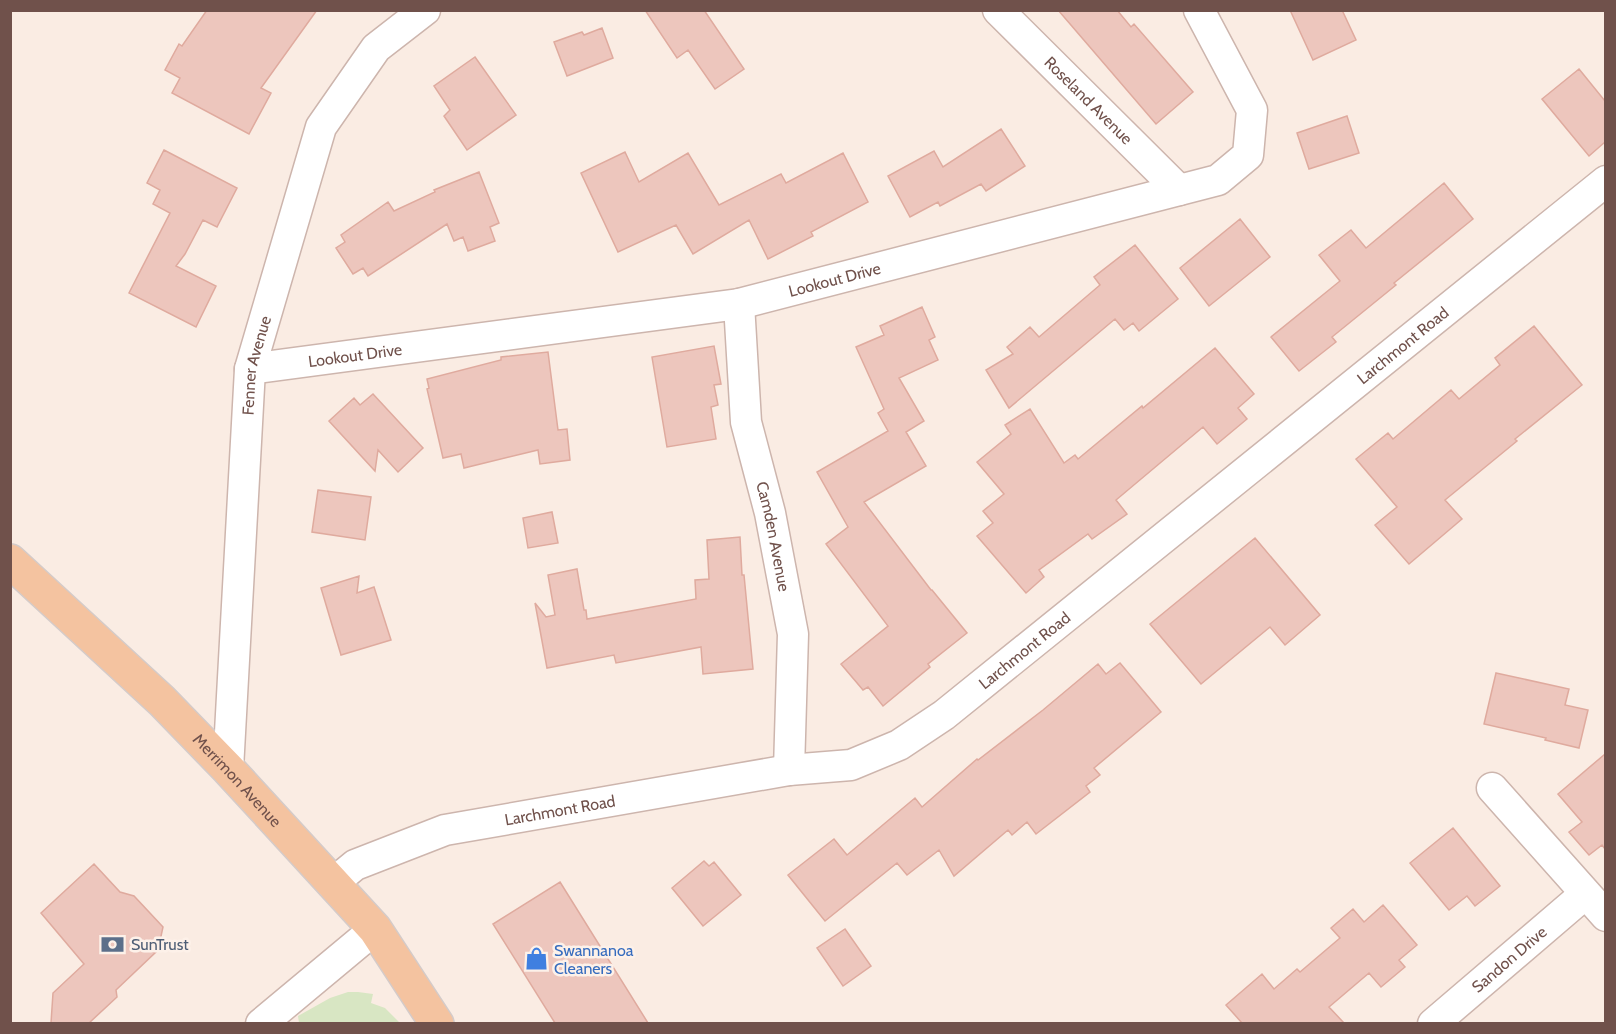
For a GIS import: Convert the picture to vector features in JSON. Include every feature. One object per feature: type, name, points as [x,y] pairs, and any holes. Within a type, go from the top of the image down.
[{"type":"main road","name":"Merrimon Avenue","points":[[10,561],[162,701],[228,769],[375,929],[437,1023]]},
{"type":"street","name":"Fenner Avenue","points":[[228,769],[250,369],[321,127],[376,48],[425,10]]},
{"type":"street","name":"Roseland Avenue","points":[[998,10],[1179,190]]},
{"type":"street","name":"Lookout Drive","points":[[250,369],[739,304],[1218,180],[1248,155],[1252,110],[1199,10]]},
{"type":"street","name":"Larchmont Road","points":[[332,884],[355,865],[445,830],[789,770],[851,765],[899,745],[944,715],[1605,181]]},
{"type":"street","name":"Camden Avenue","points":[[739,304],[746,423],[770,513],[793,634],[789,770]]},
{"type":"street","points":[[1492,789],[1605,916]]},
{"type":"street","name":"Sandon Drive","points":[[1433,1023],[1585,894]]},
{"type":"street","points":[[261,1023],[375,929]]},
{"type":"green space","points":[[348,992],[373,994],[371,1003],[385,1008],[400,1023],[299,1023],[298,1016],[330,998]]},
{"type":"building","points":[[207,10],[317,10],[261,88],[271,93],[249,134],[172,93],[180,78],[165,70],[179,44],[182,46]]},
{"type":"building","points":[[645,10],[704,10],[744,69],[715,89],[688,50],[677,58]]},
{"type":"building","points":[[1058,10],[1117,10],[1131,27],[1134,24],[1193,92],[1156,124]]},
{"type":"building","points":[[1290,10],[1342,10],[1356,40],[1313,60]]},
{"type":"building","points":[[602,28],[613,58],[567,76],[554,42]]},
{"type":"building","points":[[475,57],[516,115],[467,150],[444,116],[450,110],[434,86]]},
{"type":"building","points":[[1579,69],[1605,101],[1605,142],[1589,156],[1542,99]]},
{"type":"building","points":[[1347,116],[1359,153],[1309,169],[1297,133]]},
{"type":"building","points":[[1001,129],[1025,166],[986,191],[981,184],[940,206],[938,202],[910,217],[888,176],[934,151],[943,167]]},
{"type":"building","points":[[164,150],[237,188],[217,227],[203,220],[176,266],[216,286],[196,327],[129,293],[170,213],[153,204],[160,190],[147,183]]},
{"type":"building","points":[[625,152],[639,182],[688,153],[719,205],[781,174],[786,183],[843,153],[868,202],[811,232],[813,236],[768,259],[749,220],[693,254],[676,225],[618,252],[581,173]]},
{"type":"building","points":[[479,172],[499,223],[490,227],[495,241],[468,251],[463,237],[454,241],[447,224],[368,276],[363,268],[353,274],[336,248],[345,242],[341,235],[388,202],[394,211],[435,192],[434,190]]},
{"type":"building","points":[[1444,183],[1473,219],[1332,337],[1336,342],[1299,371],[1271,337],[1340,281],[1319,255],[1351,230],[1366,248]]},
{"type":"building","points":[[1240,219],[1270,257],[1209,306],[1180,268]]},
{"type":"building","points":[[1135,245],[1178,299],[1139,331],[1133,323],[1124,330],[1115,319],[1009,408],[986,370],[1013,354],[1007,347],[1030,327],[1039,337],[1100,285],[1094,277]]},
{"type":"building","points":[[922,307],[935,337],[929,340],[938,360],[899,378],[924,421],[906,432],[926,466],[864,502],[967,633],[928,664],[930,667],[883,706],[868,687],[863,690],[841,664],[888,626],[826,544],[848,527],[817,472],[888,431],[878,413],[884,409],[856,347],[884,335],[880,326]]},
{"type":"building","points":[[1534,326],[1582,385],[1445,500],[1462,519],[1409,564],[1375,525],[1397,507],[1356,459],[1388,433],[1393,439],[1451,390],[1459,399],[1500,365],[1495,358]]},
{"type":"building","points":[[714,346],[721,384],[714,385],[718,405],[711,407],[716,439],[667,447],[652,357]]},
{"type":"building","points":[[1215,348],[1254,394],[1238,408],[1247,419],[1217,444],[1203,427],[1116,500],[1127,514],[1092,539],[1088,534],[1039,570],[1044,577],[1026,593],[977,536],[993,523],[983,511],[1004,494],[977,462],[1011,434],[1005,425],[1030,409],[1064,463],[1075,455],[1078,459]]},
{"type":"building","points":[[548,352],[558,430],[567,429],[570,460],[540,464],[538,450],[464,468],[461,454],[443,458],[427,389],[429,388],[427,379],[501,360],[501,357]]},
{"type":"building","points":[[373,394],[423,448],[398,472],[378,450],[375,471],[329,421],[354,398],[360,405]]},
{"type":"building","points":[[318,490],[371,497],[365,540],[312,532]]},
{"type":"building","points":[[552,512],[558,543],[528,548],[523,518]]},
{"type":"building","points":[[740,537],[753,669],[703,674],[701,647],[616,663],[614,655],[547,668],[535,603],[546,617],[555,615],[548,575],[577,569],[587,619],[696,599],[695,580],[709,579],[707,540]]},
{"type":"building","points":[[1255,538],[1320,615],[1285,645],[1270,627],[1201,684],[1150,624]]},
{"type":"building","points":[[359,576],[357,593],[374,587],[391,640],[341,655],[321,588]]},
{"type":"building","points":[[1120,663],[1161,712],[1094,768],[1100,775],[1086,786],[1090,792],[1036,834],[1027,822],[1012,835],[1008,830],[954,876],[939,850],[907,875],[897,863],[825,921],[788,875],[834,839],[847,855],[915,798],[922,807],[977,759],[1043,710],[1098,664],[1106,674]]},
{"type":"building","points":[[1496,673],[1569,689],[1565,705],[1588,710],[1579,748],[1484,724]]},
{"type":"building","points":[[1605,754],[1605,849],[1602,845],[1589,855],[1569,832],[1582,822],[1558,794]]},
{"type":"building","points":[[1453,828],[1500,886],[1475,906],[1467,896],[1449,910],[1410,863]]},
{"type":"building","points":[[704,861],[709,866],[714,862],[741,895],[703,926],[672,888]]},
{"type":"building","name":"SunTrust","points":[[94,864],[120,892],[134,896],[163,927],[158,950],[116,990],[117,997],[89,1023],[51,1023],[53,993],[84,964],[41,913]]},
{"type":"building","points":[[560,882],[648,1023],[555,1023],[493,924]]},
{"type":"building","points":[[1383,905],[1417,945],[1399,960],[1405,967],[1381,987],[1369,973],[1329,1007],[1344,1023],[1242,1023],[1226,1005],[1262,974],[1274,989],[1297,969],[1300,972],[1340,938],[1331,928],[1353,909],[1364,922]]},
{"type":"building","points":[[845,929],[871,966],[843,986],[817,948]]},
{"type":"place","name":"SunTrust","points":[[113,944]]},
{"type":"place","name":"Swannanoa Cleaners","points":[[536,959]]}]
